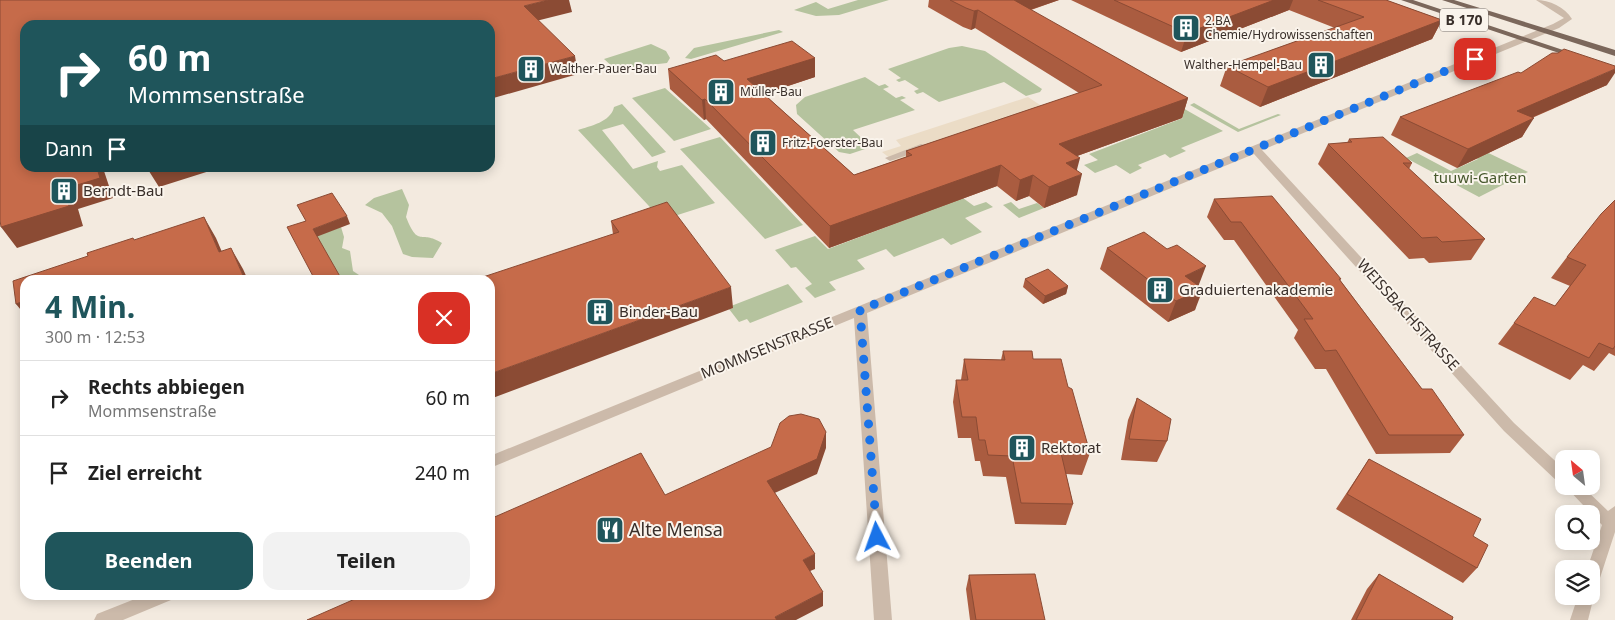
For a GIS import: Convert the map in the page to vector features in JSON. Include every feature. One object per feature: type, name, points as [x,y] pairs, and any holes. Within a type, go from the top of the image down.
[{"type":"main road","name":"B 170","points":[[1405,0],[1585,58]]},
{"type":"main road","name":"B 170","points":[[1446,0],[1615,53]]},
{"type":"street","name":"MOMMSENSTRASSE","points":[[495,460],[1544,31],[1568,19],[1565,14],[1540,0]]},
{"type":"street","points":[[890,158],[931,144]]},
{"type":"street","name":"WEISSBACHSTRASSE","points":[[1254,149],[1509,427],[1555,470]]},
{"type":"street","points":[[860,310],[883,620]]},
{"type":"street","points":[[1583,495],[1612,518],[1598,560]]},
{"type":"street","points":[[103,620],[153,600]]},
{"type":"street","points":[[1578,620],[1583,605]]},
{"type":"green space","points":[[858,0],[889,0],[839,15],[816,16],[794,10],[816,2],[828,9]]},
{"type":"green space","points":[[1043,28],[1223,131],[1181,148],[1186,151],[1170,158],[1165,154],[1138,165],[1142,168],[1130,174],[1116,165],[1095,173],[1084,165],[1098,160],[1089,154],[1183,118],[1146,96]]},
{"type":"green space","points":[[779,30],[783,32],[691,59],[685,58],[694,48]]},
{"type":"green space","points":[[651,44],[666,51],[670,58],[667,63],[615,69],[604,59]]},
{"type":"green space","points":[[962,46],[985,51],[1042,89],[1040,92],[1026,96],[1004,82],[939,102],[923,92],[917,94],[914,91],[919,89],[905,80],[899,82],[896,80],[901,78],[888,69],[949,48]]},
{"type":"green space","points":[[865,77],[879,86],[885,84],[889,87],[883,89],[896,98],[902,96],[906,98],[900,100],[915,110],[853,130],[871,147],[850,154],[839,152],[797,114],[796,105],[805,97]]},
{"type":"green space","points":[[665,88],[711,129],[674,141],[632,98]]},
{"type":"green space","points":[[1194,103],[1239,129],[1278,114],[1281,115],[1238,132],[1190,105]]},
{"type":"green space","points":[[622,104],[666,152],[652,157],[623,124],[602,130],[633,169],[658,161],[657,167],[660,171],[682,165],[715,203],[662,220],[578,130],[604,120],[609,116],[614,107]]},
{"type":"green space","points":[[720,137],[803,225],[765,239],[680,149]]},
{"type":"green space","name":"tuuwi-Garten","points":[[1478,148],[1528,172],[1479,197],[1406,158],[1417,153],[1451,171],[1478,159],[1467,153]]},
{"type":"green space","points":[[402,189],[409,205],[406,217],[414,233],[417,236],[435,239],[442,243],[433,258],[412,257],[403,254],[392,226],[382,213],[365,205],[374,198]]},
{"type":"green space","points":[[963,198],[974,206],[986,202],[993,207],[965,218],[982,232],[951,245],[943,238],[894,257],[886,249],[857,260],[865,269],[829,282],[836,290],[815,298],[805,288],[812,284],[796,267],[791,268],[775,250],[815,236],[828,249]]},
{"type":"green space","points":[[1011,202],[1019,209],[1037,203],[1044,208],[1019,218],[1003,205]]},
{"type":"green space","points":[[341,227],[344,237],[342,248],[350,251],[353,271],[359,275],[339,275],[316,236]]},
{"type":"green space","points":[[788,284],[803,302],[750,323],[747,319],[739,322],[729,309],[733,308],[731,306]]},
{"type":"shaded area","points":[[1028,97],[1049,111],[896,163],[882,152],[901,146],[896,140]]},
{"type":"building","points":[[0,0],[548,0],[524,6],[575,56],[495,78],[495,20],[20,20],[20,172],[98,172],[100,178],[64,189],[69,206],[1,227]]},
{"type":"building","points":[[950,0],[1014,0],[1188,98],[1059,144],[1080,158],[1066,163],[1082,174],[1049,187],[1033,175],[1020,180],[1001,165],[830,226],[705,99],[702,100],[668,69],[716,55],[724,61],[792,41],[815,58],[747,79],[854,175],[912,155],[906,151],[1102,85],[978,10],[974,11]]},
{"type":"building","points":[[1114,0],[1274,0],[1187,33]]},
{"type":"building","points":[[1318,0],[1386,0],[1442,20],[1268,87],[1227,66],[1364,17]]},
{"type":"building","points":[[1564,49],[1615,66],[1615,69],[1517,111],[1534,118],[1468,149],[1400,117],[1518,72],[1521,73],[1552,53],[1558,53]]},
{"type":"building","points":[[1383,137],[1412,163],[1403,163],[1485,239],[1442,242],[1437,237],[1422,238],[1328,144],[1352,142],[1349,139]]},
{"type":"building","points":[[332,193],[347,216],[313,229],[339,275],[312,275],[287,227],[306,221],[297,205]]},
{"type":"building","points":[[1272,196],[1341,279],[1339,279],[1422,389],[1432,389],[1464,435],[1389,435],[1336,350],[1325,351],[1304,319],[1313,319],[1241,222],[1231,222],[1214,199]]},
{"type":"building","points":[[1615,200],[1615,346],[1613,349],[1599,343],[1589,358],[1514,323],[1534,297],[1555,306],[1586,265],[1567,257],[1601,214]]},
{"type":"building","name":"Binder-Bau","points":[[667,202],[731,287],[495,372],[495,275],[489,275],[619,232],[611,221]]},
{"type":"building","points":[[204,217],[219,252],[231,248],[243,275],[31,275],[88,256],[87,253],[133,238],[134,240]]},
{"type":"building","points":[[1144,232],[1167,249],[1177,245],[1206,266],[1185,276],[1203,289],[1176,301],[1107,248]]},
{"type":"building","points":[[1048,269],[1068,286],[1045,296],[1025,279]]},
{"type":"building","points":[[20,279],[20,302],[16,304],[13,281]]},
{"type":"building","name":"Rektorat","points":[[1003,351],[1032,351],[1033,359],[1061,359],[1068,387],[1072,389],[1090,453],[1061,453],[1073,504],[1021,503],[1012,456],[988,455],[985,440],[979,440],[976,417],[962,417],[956,380],[968,380],[964,359],[1005,360]]},
{"type":"building","points":[[1137,398],[1171,419],[1167,441],[1129,439]]},
{"type":"building","name":"Alte Mensa","points":[[801,414],[819,419],[826,432],[817,459],[767,481],[815,554],[803,560],[823,592],[775,617],[777,620],[307,620],[353,600],[495,600],[495,517],[641,453],[665,495],[771,447],[780,423],[789,416]]},
{"type":"building","points":[[1369,459],[1481,519],[1473,536],[1488,545],[1477,568],[1347,494]]},
{"type":"building","points":[[1035,574],[1045,620],[976,620],[969,575]]},
{"type":"building","points":[[1379,574],[1453,617],[1452,620],[1356,620]]},
{"type":"place","name":"2.BA Chemie/Hydrowissenschaften","points":[[1186,28]]},
{"type":"place","name":"Walther-Hempel-Bau","points":[[1321,65]]},
{"type":"place","name":"Walther-Pauer-Bau","points":[[531,69]]},
{"type":"place","name":"Müller-Bau","points":[[721,92]]},
{"type":"place","name":"Fritz-Foerster-Bau","points":[[763,143]]},
{"type":"place","name":"Berndt-Bau","points":[[64,191]]},
{"type":"place","name":"Graduiertenakademie","points":[[1160,290]]},
{"type":"place","name":"Binder-Bau","points":[[600,312]]},
{"type":"place","name":"Rektorat","points":[[1022,448]]},
{"type":"place","name":"Alte Mensa","points":[[610,530]]},
{"type":"route","points":[[877,537],[860,310],[1475,59]]}]
